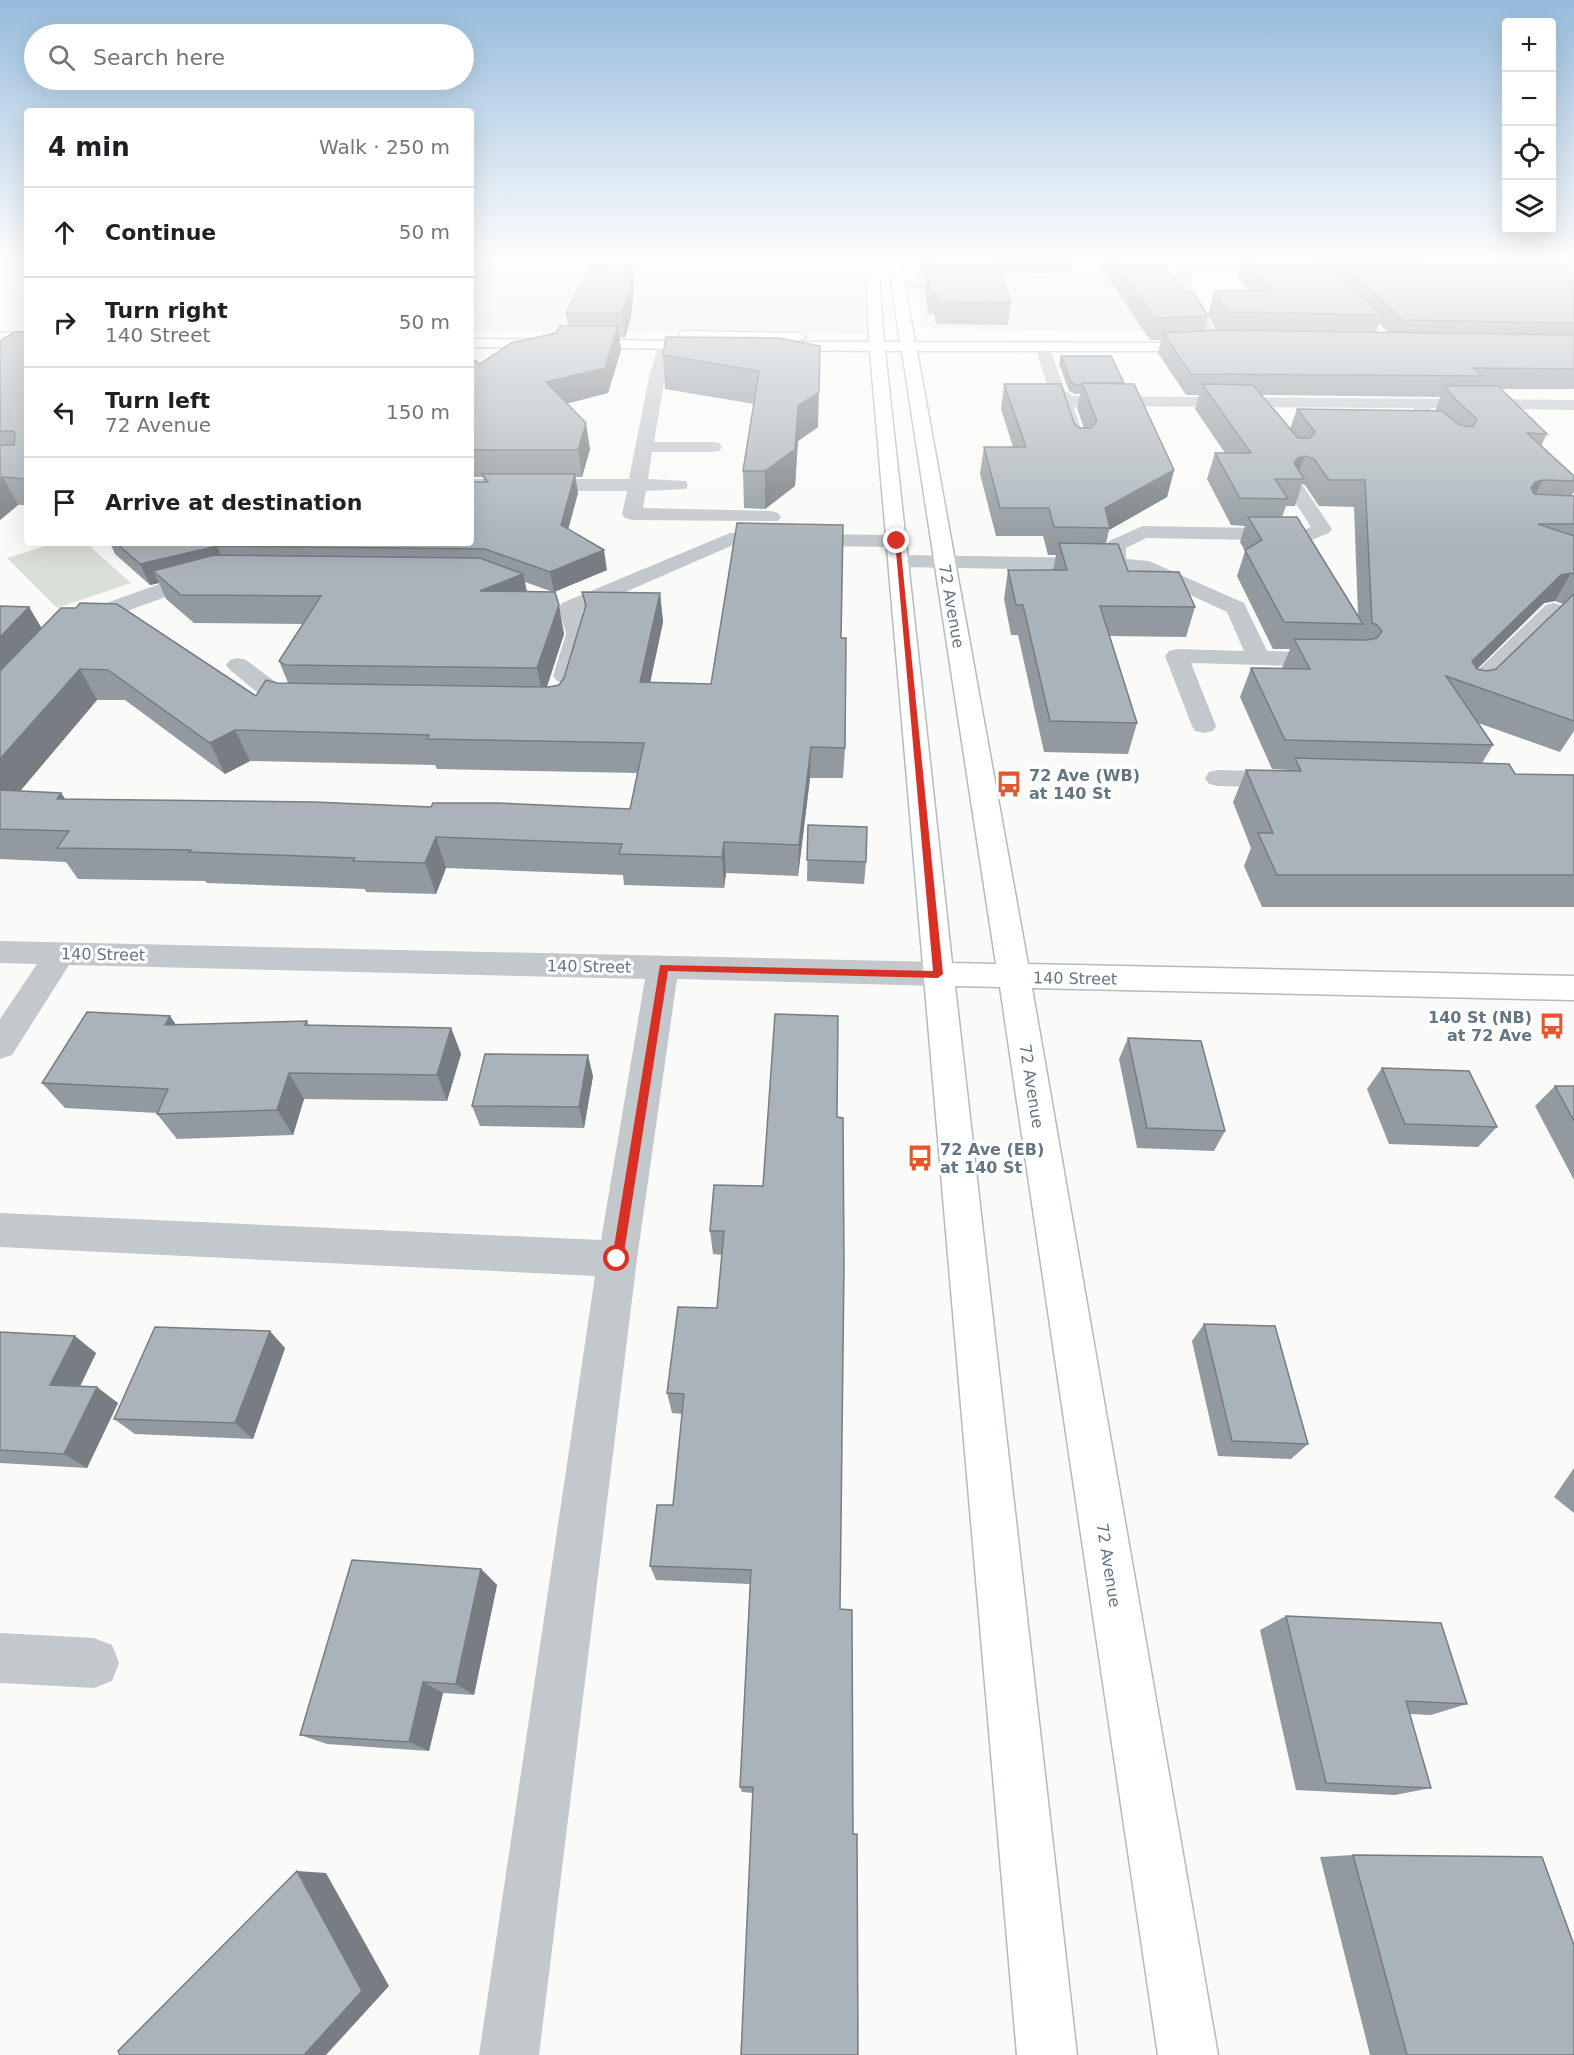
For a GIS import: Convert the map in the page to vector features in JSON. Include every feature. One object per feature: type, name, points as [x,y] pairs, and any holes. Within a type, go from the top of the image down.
[{"type":"main road","points":[[878,355],[891,535],[938,974],[1047,2055]]},
{"type":"main road","name":"72 Avenue","points":[[909,355],[1014,977],[1188,2055]]},
{"type":"main road","name":"140 Street","points":[[938,974],[1574,988]]},
{"type":"street","points":[[663,355],[632,514],[792,518]]},
{"type":"street","points":[[1045,355],[1058,394],[1071,401],[1574,405]]},
{"type":"street","points":[[1071,401],[1066,409],[1080,448]]},
{"type":"street","points":[[1252,402],[1266,418]]},
{"type":"street","points":[[1418,403],[1436,429],[1455,446]]},
{"type":"street","points":[[1413,428],[1436,429]]},
{"type":"street","points":[[645,447],[713,447]]},
{"type":"street","points":[[474,485],[679,485]]},
{"type":"street","points":[[1115,565],[1116,545],[1143,532],[1309,535],[1322,529],[1296,490]]},
{"type":"street","points":[[558,698],[577,634],[560,604],[730,539],[891,535],[944,562],[1142,565],[1236,608],[1259,658]]},
{"type":"street","points":[[60,639],[76,622],[172,587],[226,575]]},
{"type":"street","points":[[1470,691],[1554,610],[1574,618]]},
{"type":"street","points":[[1204,726],[1177,656],[1354,660]]},
{"type":"street","points":[[238,665],[290,704],[324,704]]},
{"type":"street","points":[[1218,778],[1314,780]]},
{"type":"street","name":"140 Street","points":[[0,952],[938,974]]},
{"type":"street","points":[[0,1046],[61,953]]},
{"type":"street","points":[[509,2055],[617,1259],[663,968]]},
{"type":"street","points":[[0,1230],[617,1259]]},
{"type":"street","points":[[0,1658],[94,1663]]},
{"type":"shaded area","points":[[46,546],[89,546],[131,583],[57,608],[7,558]]},
{"type":"building","points":[[0,355],[24,355],[24,479],[3,477],[0,479],[0,445],[14,445],[15,433],[0,431]]},
{"type":"building","points":[[493,355],[609,355],[605,368],[546,382],[586,423],[578,450],[474,450],[474,360],[480,364]]},
{"type":"building","points":[[663,355],[820,355],[819,392],[798,406],[795,449],[765,471],[743,471],[759,371]]},
{"type":"building","points":[[1178,355],[1574,355],[1574,369],[1473,368],[1482,376],[1191,374]]},
{"type":"building","points":[[1061,356],[1111,356],[1124,383],[1076,385],[1071,382]]},
{"type":"building","points":[[1082,383],[1134,384],[1174,470],[1105,508],[1110,528],[1054,527],[1049,508],[1000,508],[984,447],[1026,447],[1004,384],[1061,384],[1074,423],[1079,428],[1091,428],[1097,421]]},
{"type":"building","points":[[1202,384],[1253,385],[1298,438],[1310,438],[1315,432],[1297,409],[1442,411],[1459,425],[1473,427],[1477,419],[1455,399],[1445,386],[1498,386],[1547,434],[1527,433],[1574,476],[1574,481],[1543,480],[1535,482],[1531,488],[1534,494],[1574,496],[1574,524],[1538,524],[1574,536],[1574,574],[1561,575],[1472,661],[1477,669],[1487,671],[1496,669],[1574,594],[1574,721],[1446,676],[1493,745],[1285,740],[1251,668],[1310,669],[1294,639],[1367,640],[1377,638],[1382,631],[1372,623],[1365,480],[1329,480],[1314,459],[1305,456],[1298,458],[1294,463],[1304,479],[1275,479],[1288,499],[1240,498],[1215,453],[1251,453]]},
{"type":"building","points":[[482,474],[575,474],[561,525],[604,550],[550,572],[485,549],[217,546],[474,546],[474,482],[488,482]]},
{"type":"building","points":[[1248,517],[1297,517],[1363,624],[1284,622],[1245,550],[1262,540]]},
{"type":"building","points":[[737,523],[843,525],[841,638],[846,638],[845,748],[811,747],[799,845],[724,842],[722,857],[619,854],[622,844],[436,837],[425,863],[189,852],[191,850],[57,848],[69,831],[0,829],[0,790],[61,793],[57,799],[313,802],[431,807],[433,803],[497,803],[630,809],[644,743],[427,739],[429,735],[235,730],[210,743],[108,670],[80,669],[0,759],[0,671],[61,608],[76,608],[80,603],[117,604],[256,696],[266,680],[277,683],[549,687],[559,685],[564,678],[586,605],[582,592],[660,593],[640,682],[711,684]]},
{"type":"building","points":[[1059,543],[1118,544],[1128,571],[1179,572],[1195,607],[1100,606],[1137,723],[1050,721],[1023,605],[1016,605],[1008,570],[1067,570]]},
{"type":"building","points":[[119,546],[217,546],[140,564]]},
{"type":"building","points":[[214,555],[480,558],[523,574],[480,591],[555,592],[559,605],[537,668],[285,665],[279,661],[321,596],[181,595],[153,571]]},
{"type":"building","points":[[0,606],[29,607],[0,637]]},
{"type":"building","points":[[1295,758],[1509,764],[1515,774],[1574,775],[1574,875],[1277,875],[1258,833],[1273,833],[1246,770],[1301,771]]},
{"type":"building","points":[[808,825],[867,827],[866,862],[807,860]]},
{"type":"building","points":[[87,1012],[170,1016],[165,1025],[307,1021],[305,1025],[451,1028],[437,1075],[289,1073],[277,1110],[157,1114],[168,1089],[42,1083]]},
{"type":"building","points":[[775,1014],[838,1016],[837,1117],[843,1118],[844,1264],[840,1609],[852,1610],[853,1834],[857,1834],[858,2055],[741,2055],[753,1787],[740,1787],[751,1570],[650,1566],[657,1505],[673,1505],[684,1394],[667,1393],[678,1307],[717,1308],[724,1231],[710,1231],[714,1185],[763,1186]]},
{"type":"building","points":[[1128,1038],[1201,1041],[1225,1131],[1147,1128]]},
{"type":"building","points":[[485,1054],[588,1055],[579,1107],[472,1106]]},
{"type":"building","points":[[1382,1068],[1469,1071],[1497,1127],[1405,1124]]},
{"type":"building","points":[[1555,1086],[1574,1086],[1574,1121]]},
{"type":"building","points":[[1204,1324],[1275,1326],[1308,1444],[1232,1441]]},
{"type":"building","points":[[155,1327],[270,1331],[235,1423],[114,1419]]},
{"type":"building","points":[[0,1332],[75,1336],[50,1385],[97,1387],[64,1454],[0,1450]]},
{"type":"building","points":[[352,1560],[481,1569],[456,1684],[423,1682],[409,1742],[300,1735]]},
{"type":"building","points":[[1286,1616],[1441,1623],[1467,1704],[1406,1701],[1431,1788],[1326,1783]]},
{"type":"building","points":[[1353,1855],[1542,1857],[1574,1945],[1574,2055],[1407,2055]]},
{"type":"building","points":[[297,1871],[362,1991],[304,2055],[120,2055],[118,2051]]},
{"type":"place","name":"72 Ave (WB) at 140 St","points":[[1009,784]]},
{"type":"place","name":"140 St (NB) at 72 Ave","points":[[1552,1026]]},
{"type":"place","name":"72 Ave (EB) at 140 St","points":[[920,1158]]},
{"type":"route","points":[[617,1259],[663,968],[938,974],[897,541]]}]
